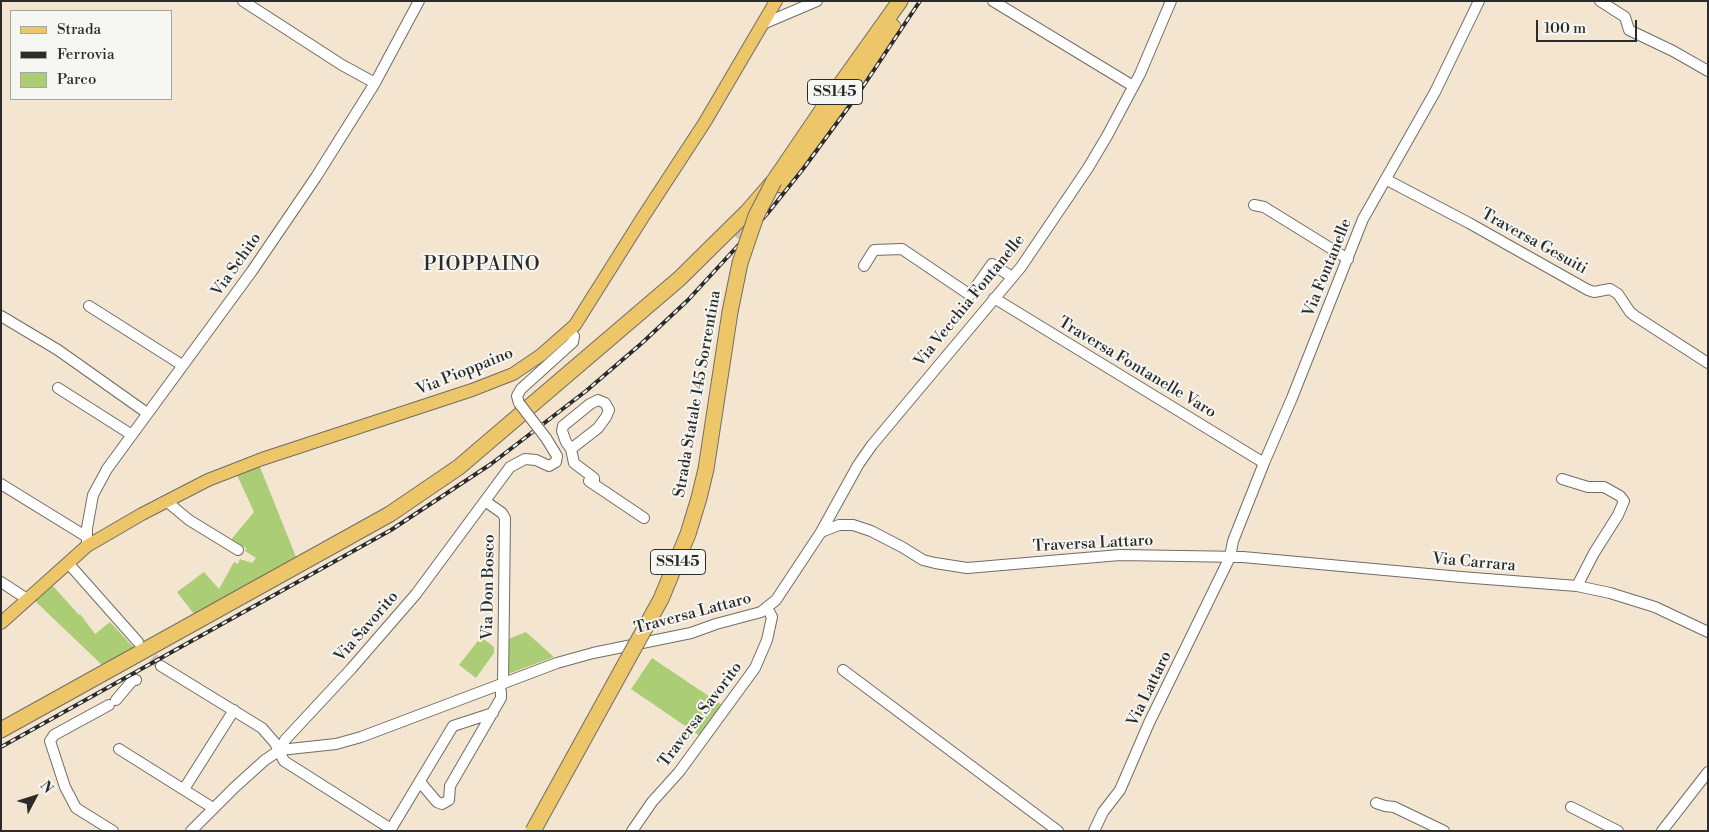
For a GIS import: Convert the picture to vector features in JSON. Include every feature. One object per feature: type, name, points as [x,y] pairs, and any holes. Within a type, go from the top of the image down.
[{"type":"highway","name":"Strada Statale 145 Sorrentina","points":[[533,831],[652,616],[675,568],[688,534],[700,498],[706,468],[730,312],[740,263],[756,216],[805,134],[902,2]]},
{"type":"highway","points":[[1,730],[408,503],[459,467],[580,365],[703,256],[775,186]]},
{"type":"highway","points":[[580,365],[641,322],[735,236]]},
{"type":"main road","name":"Via Pioppaino","points":[[1,623],[68,563],[87,541],[208,480],[243,466],[472,390],[512,374],[542,355],[570,330],[588,306],[642,217],[705,122],[776,1]]},
{"type":"street","points":[[243,1],[342,65],[375,83]]},
{"type":"street","name":"Via Schito","points":[[87,541],[87,528],[93,496],[107,469],[258,263],[316,178],[375,83],[419,1]]},
{"type":"street","points":[[764,24],[817,1]]},
{"type":"street","points":[[994,1],[1133,86]]},
{"type":"street","name":"Via Vecchia Fontanelle","points":[[822,532],[858,465],[872,445],[1012,277],[1037,244],[1088,168],[1133,86],[1170,1]]},
{"type":"street","name":"Via Fontanelle","points":[[1230,557],[1233,541],[1364,219],[1435,92],[1479,1]]},
{"type":"street","points":[[1600,1],[1625,17],[1629,30],[1673,51],[1708,71]]},
{"type":"street","name":"Traversa Gesuiti","points":[[1387,180],[1469,223],[1588,290],[1594,292],[1610,289],[1618,294],[1630,312],[1635,316],[1708,363]]},
{"type":"street","points":[[1254,205],[1264,207],[1348,259]]},
{"type":"street","points":[[864,266],[874,250],[902,249],[970,296],[992,264],[1012,277]]},
{"type":"street","name":"Traversa Fontanelle Varo","points":[[994,298],[1264,463]]},
{"type":"street","points":[[89,306],[182,365]]},
{"type":"street","points":[[1,316],[58,350],[147,414]]},
{"type":"street","points":[[570,330],[574,336],[573,342],[521,389],[517,396],[519,402],[546,438],[558,459],[644,518]]},
{"type":"street","points":[[58,388],[132,435]]},
{"type":"street","points":[[571,449],[598,428],[609,410],[605,403],[598,400],[590,404],[563,426],[562,432],[571,449],[574,463],[594,478],[594,484]]},
{"type":"street","name":"Via Savorito","points":[[192,831],[213,808],[265,760],[280,750],[285,740],[351,669],[416,594],[506,472],[514,464],[525,459],[531,458],[550,466],[558,459]]},
{"type":"street","points":[[1562,479],[1588,487],[1604,487],[1620,496],[1624,501],[1618,515],[1594,552],[1577,586]]},
{"type":"street","points":[[1,484],[87,541]]},
{"type":"street","points":[[168,501],[189,520],[238,550]]},
{"type":"street","name":"Via Don Bosco","points":[[420,782],[438,802],[442,804],[447,802],[450,798],[450,786],[501,698],[505,518],[502,513],[485,501]]},
{"type":"street","name":"Traversa Lattaro","points":[[280,750],[336,744],[361,737],[557,663],[593,653],[690,633],[762,612],[776,600],[822,532],[839,525],[853,525],[879,535],[924,560],[967,568],[1120,555],[1230,557]]},
{"type":"street","name":"Via Carrara","points":[[1230,557],[1243,556],[1577,586],[1610,593],[1655,607],[1708,632]]},
{"type":"street","name":"Via Lattaro","points":[[1094,831],[1103,812],[1120,790],[1149,723],[1230,557]]},
{"type":"street","points":[[68,563],[138,642]]},
{"type":"street","points":[[1,582],[27,599]]},
{"type":"street","name":"Traversa Savorito","points":[[632,831],[652,802],[679,772],[755,668],[767,640],[772,617],[767,608]]},
{"type":"street","points":[[161,666],[262,728],[280,750],[284,761],[391,829],[453,726],[493,713]]},
{"type":"street","points":[[843,670],[1058,831]]},
{"type":"street","points":[[113,831],[76,808],[65,787],[50,741],[54,735],[112,703],[132,681],[136,680]]},
{"type":"street","points":[[184,789],[234,710]]},
{"type":"street","points":[[119,749],[213,808]]},
{"type":"street","points":[[1662,831],[1708,772]]},
{"type":"street","points":[[1376,802],[1385,806],[1394,806],[1444,831]]},
{"type":"street","points":[[1572,807],[1618,831]]},
{"type":"green space","points":[[260,467],[296,557],[194,614],[177,592],[204,572],[219,589],[234,562],[238,564],[240,559],[252,563],[256,558],[245,551],[246,548],[242,546],[241,549],[229,542],[254,512],[237,475]]},
{"type":"green space","points":[[53,586],[80,614],[95,634],[110,622],[134,648],[102,665],[35,601]]},
{"type":"green space","points":[[526,632],[554,657],[508,674],[508,639]]},
{"type":"green space","points":[[481,637],[494,647],[494,653],[476,678],[459,665]]},
{"type":"green space","points":[[652,658],[722,705],[700,736],[631,689]]},
{"type":"tunnel","points":[[735,236],[758,211]]},
{"type":"tunnel","points":[[142,647],[161,666]]},
{"type":"railway","points":[[1,747],[391,530],[491,464],[586,391],[688,300],[767,214],[856,97],[920,1]]},
{"type":"district","name":"PIOPPAINO","points":[[482,265]]}]
